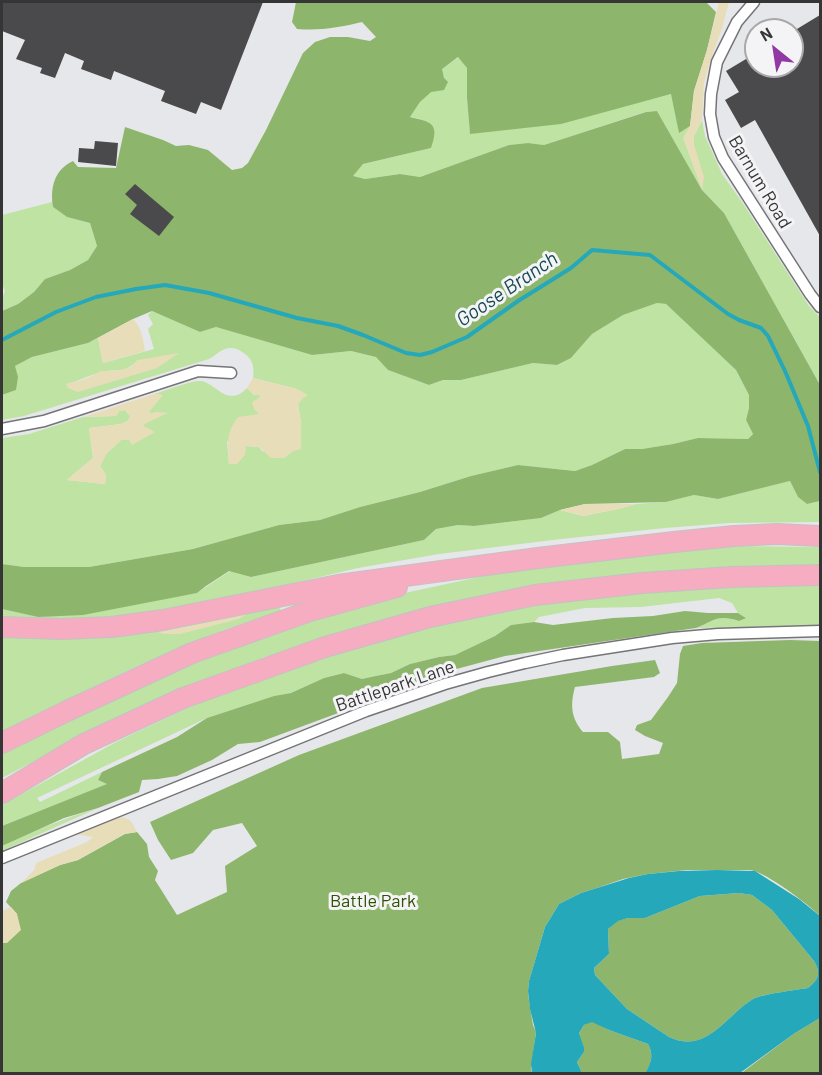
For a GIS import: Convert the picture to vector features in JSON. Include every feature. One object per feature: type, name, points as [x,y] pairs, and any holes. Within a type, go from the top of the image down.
[{"type":"highway","points":[[2,627],[61,629],[112,627],[163,620],[338,585],[538,558],[734,536],[777,534],[820,536]]},
{"type":"highway","points":[[2,743],[192,653],[310,611],[410,583],[538,558]]},
{"type":"highway","points":[[2,793],[84,744],[183,698],[325,647],[430,617],[535,595],[642,583],[820,575]]},
{"type":"street","name":"Barnum Road","points":[[754,2],[737,22],[717,62],[710,114],[714,136],[723,158],[820,306]]},
{"type":"street","points":[[2,429],[44,421],[198,371],[231,373]]},
{"type":"street","name":"Battlepark Lane","points":[[2,858],[366,711],[488,672],[563,655],[672,638],[718,634],[820,631]]},
{"type":"green space","points":[[296,2],[706,2],[716,12],[694,91],[690,126],[679,133],[671,94],[561,124],[470,134],[467,68],[458,57],[442,69],[444,78],[448,82],[444,90],[431,92],[420,102],[410,117],[432,125],[434,140],[431,148],[363,164],[353,176],[365,179],[400,174],[420,177],[509,145],[528,143],[544,145],[646,112],[657,111],[702,190],[724,213],[820,385],[820,501],[807,504],[798,497],[790,481],[718,499],[694,495],[666,502],[585,504],[560,510],[541,518],[436,529],[424,540],[251,577],[229,571],[197,593],[83,615],[38,617],[2,609],[2,564],[24,567],[89,567],[193,549],[279,525],[320,520],[471,476],[518,465],[575,471],[625,449],[642,449],[698,438],[748,439],[753,434],[746,420],[749,395],[736,370],[666,304],[657,303],[623,315],[592,334],[571,358],[557,365],[533,363],[461,380],[443,380],[429,385],[388,370],[376,357],[351,351],[312,355],[216,327],[200,332],[152,311],[88,343],[32,357],[15,366],[18,377],[16,390],[2,395],[2,311],[18,304],[34,292],[45,279],[70,270],[88,260],[97,246],[90,223],[67,217],[53,207],[53,186],[61,169],[73,161],[78,167],[116,168],[125,127],[176,146],[189,145],[208,150],[232,170],[242,168],[248,163],[266,130],[303,53],[315,42],[330,37],[370,41],[376,37],[362,22],[330,28],[297,29],[292,22]]},
{"type":"green space","points":[[459,57],[467,68],[470,134],[628,105],[672,94],[679,132],[690,126],[694,145],[694,136],[702,120],[705,136],[722,174],[809,306],[820,317],[820,385],[724,213],[702,190],[657,111],[645,112],[544,145],[528,143],[509,145],[420,177],[400,174],[365,179],[352,176],[363,164],[431,148],[421,119],[410,117],[420,102],[444,78],[441,69]]},
{"type":"green space","points":[[52,202],[53,207],[67,217],[90,223],[97,246],[88,260],[70,270],[45,279],[34,292],[18,304],[2,311],[5,291],[2,284],[2,215]]},
{"type":"green space","points":[[657,303],[666,304],[736,370],[749,395],[746,420],[753,434],[748,439],[698,438],[642,449],[625,449],[575,471],[518,465],[471,476],[320,520],[279,525],[193,549],[89,567],[24,567],[2,564],[2,438],[29,434],[83,417],[116,416],[119,411],[125,410],[130,416],[128,421],[89,428],[93,458],[67,480],[105,484],[106,475],[100,466],[106,454],[121,440],[129,440],[154,432],[141,426],[151,420],[157,412],[150,414],[149,412],[162,395],[154,394],[178,386],[200,381],[228,395],[240,394],[247,388],[254,395],[261,395],[259,414],[227,442],[229,464],[245,446],[259,447],[262,451],[284,458],[293,451],[301,423],[298,404],[302,399],[297,389],[253,378],[253,365],[250,359],[234,348],[223,350],[209,359],[24,416],[2,420],[2,395],[16,390],[15,366],[32,357],[88,343],[98,338],[103,363],[154,349],[148,329],[153,324],[148,315],[152,311],[200,332],[216,327],[312,355],[351,351],[377,357],[388,370],[429,385],[443,380],[461,380],[533,363],[557,365],[571,358],[592,334],[623,315]],"holes":[[[138,360],[157,368],[67,384],[104,371],[123,370]]]},
{"type":"green space","points":[[790,481],[798,497],[807,504],[820,501],[820,522],[729,523],[561,539],[439,554],[358,568],[196,606],[78,623],[2,619],[2,609],[39,617],[197,593],[230,571],[251,577],[424,540],[436,529],[458,525],[474,526],[541,518],[560,510],[583,516],[636,504],[666,502],[694,495],[718,499]]},
{"type":"green space","points":[[732,546],[820,547],[820,566],[706,569],[632,575],[350,631],[265,657],[177,691],[124,715],[2,778],[2,754],[26,739],[108,697],[260,636],[400,594],[530,566]]},
{"type":"green space","points":[[820,583],[820,625],[696,628],[716,619],[739,621],[745,617],[738,613],[732,603],[719,598],[641,607],[585,608],[539,617],[534,622],[511,625],[495,636],[455,655],[410,664],[391,673],[362,679],[344,673],[324,678],[291,693],[274,696],[207,718],[37,798],[40,802],[102,772],[98,780],[108,784],[2,826],[2,805],[116,742],[200,702],[260,677],[388,637],[466,617],[594,597],[660,589]]},
{"type":"green space","points":[[278,601],[281,611],[215,633],[154,659],[2,734],[2,632],[252,612]]},
{"type":"green space","points":[[685,611],[738,613],[746,618],[739,621],[720,618],[696,628],[505,656],[449,671],[401,687],[384,696],[260,742],[238,744],[212,760],[177,776],[142,780],[139,792],[64,818],[2,846],[2,826],[107,784],[98,780],[102,772],[177,737],[207,718],[274,696],[291,693],[324,678],[344,673],[362,679],[391,673],[410,664],[455,655],[495,636],[511,625],[534,622],[553,625]]},
{"type":"green space","name":"Battle Park","points":[[820,641],[820,916],[776,882],[750,870],[687,870],[648,874],[623,879],[581,893],[559,904],[545,927],[529,981],[529,1001],[536,1032],[532,1073],[2,1074],[2,943],[7,943],[17,914],[6,902],[11,891],[21,883],[60,865],[78,860],[125,834],[137,832],[147,844],[149,857],[158,871],[155,880],[177,915],[227,892],[225,866],[257,846],[242,823],[213,830],[193,853],[171,860],[150,822],[299,755],[482,688],[655,660],[660,673],[654,677],[575,687],[572,705],[576,722],[583,732],[608,732],[620,742],[622,759],[659,754],[663,743],[635,730],[637,725],[651,720],[677,683],[683,646],[702,643]]},
{"type":"green space","points":[[98,808],[2,851],[2,846],[25,835]]},
{"type":"green space","points":[[739,893],[752,895],[772,910],[814,961],[818,969],[818,976],[808,988],[757,997],[705,1037],[694,1041],[682,1041],[669,1037],[627,1009],[595,975],[594,968],[609,954],[608,929],[617,921],[628,918],[645,918],[700,896]]},
{"type":"green space","points":[[820,1018],[820,1073],[740,1074],[795,1033]]},
{"type":"green space","points":[[592,1021],[609,1030],[648,1044],[651,1058],[646,1073],[582,1073],[577,1062],[584,1052],[579,1033],[584,1025]]},
{"type":"sand","points":[[719,2],[729,2],[704,83],[702,120],[694,136],[694,145],[704,177],[702,190],[683,138],[690,126],[694,91]]},
{"type":"sand","points":[[133,319],[143,338],[145,351],[103,363],[98,338]]},
{"type":"sand","points":[[179,353],[157,368],[78,392],[68,388],[66,384],[85,379],[101,371],[117,371],[131,367],[138,360]]},
{"type":"sand","points":[[253,378],[297,389],[308,395],[298,404],[301,449],[293,451],[284,458],[271,458],[259,447],[246,446],[245,455],[237,464],[229,464],[228,439],[234,423],[238,417],[259,414],[252,402],[260,395],[254,395],[247,388]]},
{"type":"sand","points":[[154,394],[163,395],[149,412],[150,414],[168,413],[142,425],[155,432],[132,445],[129,440],[121,440],[106,454],[100,466],[106,475],[105,484],[67,480],[93,458],[89,428],[121,424],[128,421],[130,416],[125,410],[119,411],[116,416],[83,417]]},
{"type":"sand","points":[[585,504],[636,504],[583,516],[560,510]]},
{"type":"sand","points":[[252,611],[239,619],[180,634],[164,634],[147,628]]},
{"type":"sand","points":[[119,817],[131,821],[137,832],[124,834],[78,860],[60,865],[21,883],[34,870],[36,863],[87,842],[93,837],[75,834]]},
{"type":"sand","points":[[11,907],[17,914],[21,930],[7,943],[2,943],[2,911]]},
{"type":"water","points":[[679,871],[755,871],[799,899],[820,916],[820,1018],[795,1033],[740,1073],[644,1073],[651,1058],[648,1044],[592,1022],[584,1025],[579,1033],[584,1052],[577,1062],[582,1073],[532,1073],[531,1064],[536,1033],[530,1009],[529,981],[545,927],[559,904],[581,893],[629,878]],"holes":[[[739,893],[752,895],[772,910],[814,961],[818,969],[818,976],[808,988],[757,997],[705,1037],[694,1041],[682,1041],[669,1037],[627,1009],[595,975],[594,968],[609,954],[608,929],[618,921],[628,918],[645,918],[700,896]]]},
{"type":"building","points":[[2,2],[263,2],[221,110],[201,102],[196,114],[161,101],[165,91],[114,71],[111,80],[81,69],[84,61],[65,53],[55,78],[40,73],[42,68],[16,59],[25,40],[2,31]]},
{"type":"building","points":[[820,15],[820,236],[755,120],[741,128],[725,100],[739,92],[726,71],[744,60],[744,78],[804,78],[804,25]]},
{"type":"building","points":[[95,141],[118,143],[116,166],[78,162],[79,148],[94,149]]},
{"type":"building","points":[[135,184],[174,217],[159,236],[130,214],[137,205],[125,194]]},
{"type":"waterway","name":"Goose Branch","points":[[2,340],[56,312],[96,297],[165,285],[209,293],[297,318],[338,326],[406,353],[420,355],[467,337],[518,301],[571,268],[592,250],[650,255],[728,314],[761,328],[768,336],[808,426],[820,472]]}]
